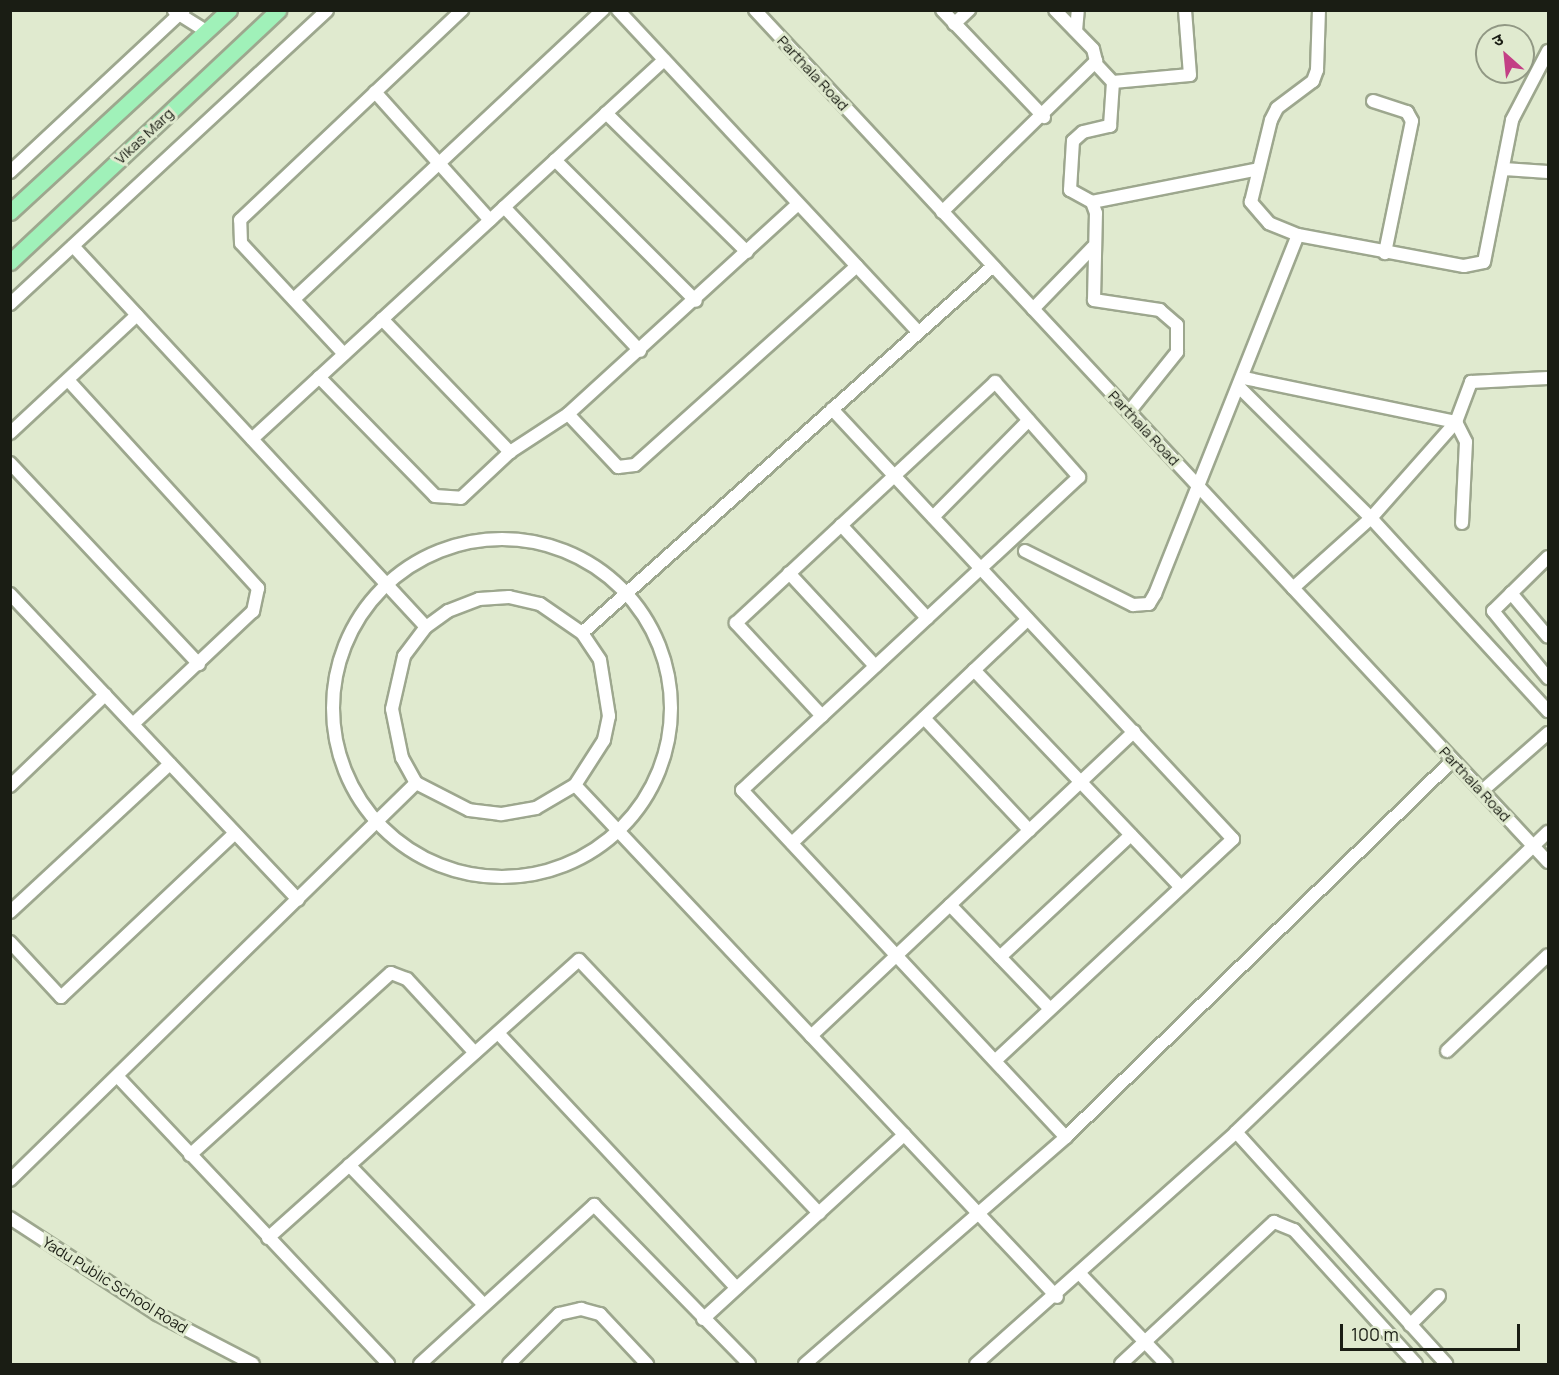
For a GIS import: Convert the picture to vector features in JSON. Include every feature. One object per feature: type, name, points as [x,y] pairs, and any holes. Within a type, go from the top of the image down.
[{"type":"main road","points":[[10,212],[229,10]]},
{"type":"main road","name":"Vikas Marg","points":[[10,262],[278,10]]},
{"type":"street","points":[[10,304],[327,10]]},
{"type":"street","points":[[344,354],[241,243],[240,220],[462,10]]},
{"type":"street","points":[[294,299],[603,10]]},
{"type":"street","points":[[618,10],[918,332]]},
{"type":"street","name":"Parthala Road","points":[[754,10],[1548,862]]},
{"type":"street","points":[[942,10],[1044,117]]},
{"type":"street","points":[[954,24],[969,10]]},
{"type":"street","points":[[1056,10],[1093,50],[1095,63],[1113,82],[1110,126],[1083,132],[1073,141],[1070,190],[1092,202],[1258,170]]},
{"type":"street","points":[[1076,31],[1078,10]]},
{"type":"street","points":[[1113,82],[1190,75],[1185,10]]},
{"type":"street","points":[[1319,10],[1313,81],[1277,108],[1251,202],[1258,214],[1298,235],[1385,253],[1464,266],[1484,262],[1516,110],[1548,51]]},
{"type":"street","points":[[10,172],[179,12],[206,31]]},
{"type":"street","points":[[252,439],[664,60]]},
{"type":"street","points":[[942,212],[1044,117],[1095,63]]},
{"type":"street","points":[[375,92],[490,220]]},
{"type":"street","points":[[1373,100],[1407,112],[1412,121],[1385,253]]},
{"type":"street","points":[[606,113],[747,252]]},
{"type":"street","points":[[555,160],[696,301]]},
{"type":"street","points":[[1504,169],[1548,172]]},
{"type":"street","points":[[1092,202],[1094,300],[1160,310],[1177,325],[1177,352],[1129,412]]},
{"type":"street","points":[[319,377],[445,501],[461,498],[510,452],[568,414],[696,301],[798,204]]},
{"type":"street","points":[[504,207],[640,351]]},
{"type":"street","points":[[1025,551],[1142,606],[1155,594],[1197,486],[1242,383],[1298,235]]},
{"type":"street","points":[[73,246],[426,627]]},
{"type":"street","points":[[1033,309],[1093,247]]},
{"type":"street","points":[[568,414],[618,467],[635,465],[857,266]]},
{"type":"street","points":[[582,633],[993,266]]},
{"type":"street","points":[[10,433],[137,315]]},
{"type":"street","points":[[382,319],[510,452]]},
{"type":"street","points":[[1293,588],[1371,518],[1456,422],[1471,382],[1548,378]]},
{"type":"street","points":[[68,380],[258,588],[253,611],[133,724]]},
{"type":"street","points":[[822,716],[736,623],[995,382],[1079,477],[822,716],[742,789],[1066,1137]]},
{"type":"street","points":[[1242,383],[1456,422]]},
{"type":"street","points":[[1242,383],[1371,518],[1548,711]]},
{"type":"street","points":[[832,409],[1233,839],[995,1061]]},
{"type":"street","points":[[933,517],[1029,420]]},
{"type":"street","points":[[1456,422],[1466,442],[1462,523]]},
{"type":"street","points":[[10,463],[199,664]]},
{"type":"street","points":[[841,525],[927,618]]},
{"type":"street","points":[[482,539],[535,541],[586,559],[629,591],[658,636],[673,692],[668,751],[644,804],[619,832],[550,872],[491,879],[434,865],[374,824],[350,786],[333,730],[334,676],[353,626],[386,584],[441,551],[482,539]]},
{"type":"street","points":[[1548,557],[1511,593],[1495,615],[1548,678]]},
{"type":"street","points":[[789,573],[876,666]]},
{"type":"street","points":[[1511,593],[1548,637]]},
{"type":"street","points":[[10,594],[298,900]]},
{"type":"street","points":[[509,597],[540,604],[582,633],[600,660],[609,716],[595,758],[575,785],[536,808],[501,814],[469,810],[416,783],[402,758],[392,709],[404,656],[426,627],[479,599],[509,597]]},
{"type":"street","points":[[792,843],[1028,619]]},
{"type":"street","points":[[974,670],[1181,886]]},
{"type":"street","points":[[10,786],[105,695]]},
{"type":"street","points":[[924,718],[1029,830]]},
{"type":"street","points":[[811,1036],[1134,732]]},
{"type":"street","points":[[1482,791],[1548,733]]},
{"type":"street","points":[[805,1365],[977,1211],[1066,1137],[1453,760]]},
{"type":"street","points":[[10,912],[170,764]]},
{"type":"street","points":[[10,1180],[118,1077],[416,783]]},
{"type":"street","points":[[575,785],[1057,1297]]},
{"type":"street","points":[[976,1365],[1057,1297],[1236,1132],[1548,832]]},
{"type":"street","points":[[10,942],[61,997],[235,833]]},
{"type":"street","points":[[1000,957],[1131,835]]},
{"type":"street","points":[[950,905],[1050,1009]]},
{"type":"street","points":[[1447,1051],[1547,958]]},
{"type":"street","points":[[268,1238],[579,960],[819,1213]]},
{"type":"street","points":[[190,1155],[391,973],[407,979],[475,1053]]},
{"type":"street","points":[[498,1033],[737,1288]]},
{"type":"street","points":[[118,1077],[388,1365]]},
{"type":"street","points":[[1236,1132],[1446,1365]]},
{"type":"street","points":[[703,1319],[904,1135]]},
{"type":"street","points":[[349,1165],[484,1305]]},
{"type":"street","points":[[420,1365],[594,1205],[749,1365]]},
{"type":"street","name":"Yadu Public School Road","points":[[10,1218],[157,1314],[253,1365]]},
{"type":"street","points":[[1121,1365],[1274,1222],[1285,1223],[1416,1365]]},
{"type":"street","points":[[1081,1275],[1166,1365]]},
{"type":"street","points":[[1410,1325],[1440,1296]]},
{"type":"street","points":[[508,1365],[559,1314],[581,1309],[600,1314],[647,1365]]}]
